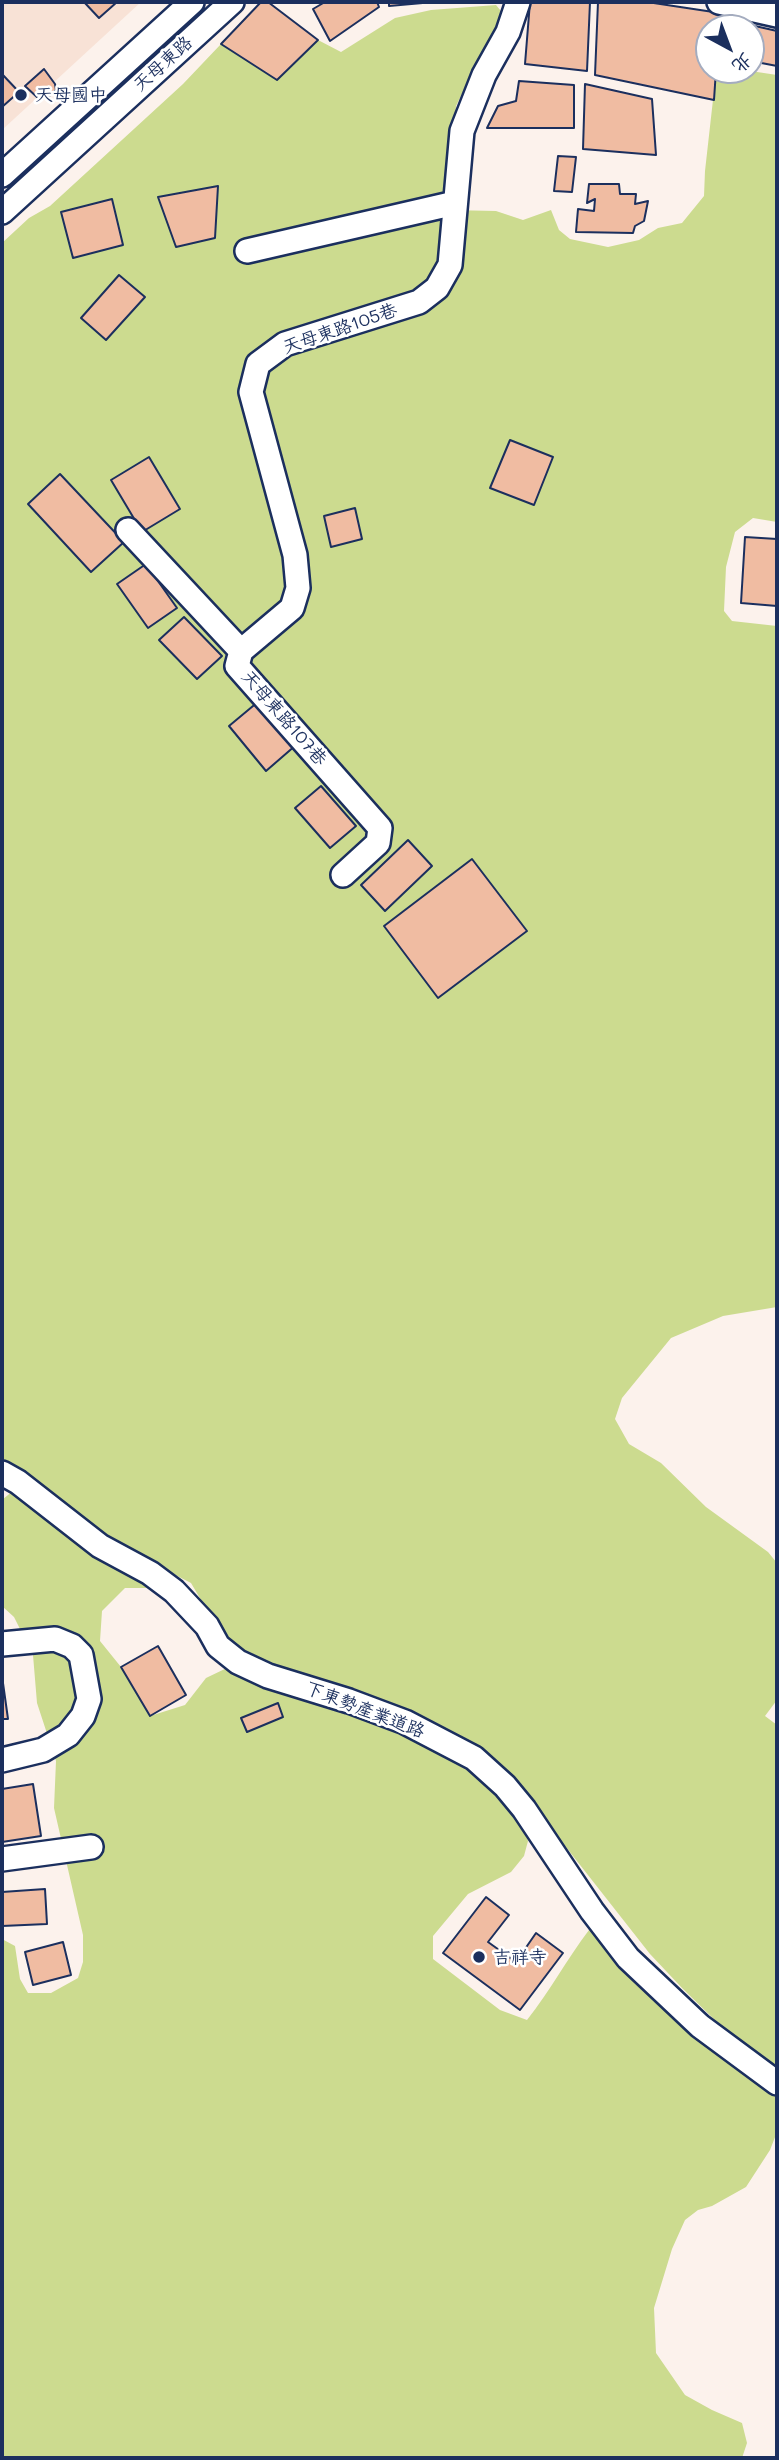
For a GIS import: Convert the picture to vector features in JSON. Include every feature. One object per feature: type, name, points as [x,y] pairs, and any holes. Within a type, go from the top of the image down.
[{"type":"street","name":"天母東路","points":[[2,175],[192,2]]},
{"type":"street","name":"天母東路","points":[[2,212],[232,2]]},
{"type":"street","name":"天母東路105巷","points":[[241,651],[292,608],[298,588],[295,555],[251,391],[258,364],[285,344],[419,302],[437,288],[450,265],[462,131],[484,75],[508,32],[518,2]]},
{"type":"street","points":[[719,2],[777,15]]},
{"type":"street","points":[[247,251],[455,203]]},
{"type":"street","name":"天母東路107巷","points":[[128,530],[241,651],[237,666],[380,828],[379,843],[344,875]]},
{"type":"street","name":"下東勢產業道路","points":[[2,1473],[18,1482],[100,1546],[150,1573],[174,1591],[206,1626],[218,1646],[238,1662],[268,1676],[349,1700],[405,1722],[474,1758],[505,1786],[628,1958],[700,2026],[777,2083]]},
{"type":"street","points":[[2,1644],[55,1639],[72,1646],[81,1655],[89,1699],[83,1716],[68,1735],[43,1750],[2,1760]]},
{"type":"street","points":[[2,1859],[91,1847]]},
{"type":"shaded area","name":"天母國中","points":[[2,2],[141,2],[2,130]]},
{"type":"green space","points":[[496,5],[505,16],[484,48],[456,106],[449,210],[496,211],[523,220],[551,210],[559,230],[570,239],[608,247],[639,240],[658,228],[682,223],[704,196],[715,84],[765,84],[765,73],[777,75],[777,522],[753,518],[735,532],[726,567],[724,611],[732,621],[777,626],[777,1307],[723,1316],[671,1338],[622,1398],[615,1419],[629,1444],[661,1463],[706,1507],[768,1552],[777,1563],[777,1700],[765,1716],[777,1725],[777,2068],[724,2029],[650,1954],[529,1800],[244,1653],[220,1632],[191,1583],[101,1537],[2,1465],[2,243],[29,218],[50,206],[183,84],[221,44],[277,80],[318,40],[341,52],[395,18],[431,10]]},
{"type":"green space","points":[[14,1490],[153,1579],[151,1588],[125,1588],[102,1611],[100,1641],[121,1667],[150,1716],[185,1705],[206,1678],[231,1666],[357,1711],[466,1767],[491,1788],[523,1825],[528,1841],[524,1856],[511,1872],[468,1894],[433,1936],[433,1959],[500,2010],[527,2020],[589,1930],[608,1942],[772,2091],[777,2099],[777,2132],[770,2150],[746,2187],[712,2206],[698,2210],[685,2220],[672,2249],[654,2308],[656,2353],[685,2395],[742,2423],[747,2443],[742,2458],[2,2458],[2,1939],[15,1946],[20,1979],[28,1993],[51,1993],[78,1978],[83,1962],[83,1935],[54,1808],[56,1761],[37,1703],[33,1655],[14,1617],[2,1606],[2,1500]]},
{"type":"building","points":[[84,2],[117,2],[99,18]]},
{"type":"building","points":[[261,2],[268,2],[318,40],[277,80],[221,44]]},
{"type":"building","points":[[325,2],[377,2],[379,7],[330,41],[313,9]]},
{"type":"building","points":[[389,2],[434,2],[389,6]]},
{"type":"building","points":[[530,2],[590,2],[587,71],[525,64]]},
{"type":"building","points":[[598,2],[647,2],[720,13],[695,14],[695,84],[715,84],[714,100],[595,75]]},
{"type":"building","points":[[765,28],[777,31],[777,66],[765,64]]},
{"type":"building","points":[[44,69],[55,84],[56,90],[48,97],[39,99],[25,86]]},
{"type":"building","points":[[2,74],[19,92],[2,107]]},
{"type":"building","points":[[519,81],[574,85],[574,128],[487,128],[498,106],[516,101]]},
{"type":"building","points":[[585,84],[652,99],[656,155],[583,149]]},
{"type":"building","points":[[558,156],[576,157],[572,192],[554,191]]},
{"type":"building","points":[[589,184],[619,184],[620,194],[636,194],[635,204],[648,201],[644,221],[635,226],[633,233],[576,232],[578,209],[594,211],[595,199],[587,203]]},
{"type":"building","points":[[218,186],[215,238],[176,247],[158,197]]},
{"type":"building","points":[[112,199],[123,245],[73,258],[61,212]]},
{"type":"building","points":[[119,275],[145,297],[106,340],[81,318]]},
{"type":"building","points":[[510,440],[553,457],[534,505],[490,488]]},
{"type":"building","points":[[149,457],[180,509],[142,532],[111,480]]},
{"type":"building","points":[[60,474],[124,542],[91,572],[28,504]]},
{"type":"building","points":[[355,508],[362,539],[331,547],[324,516]]},
{"type":"building","points":[[745,537],[777,539],[777,606],[741,603]]},
{"type":"building","points":[[146,564],[177,608],[148,628],[117,584]]},
{"type":"building","points":[[184,617],[222,656],[197,679],[159,640]]},
{"type":"building","points":[[259,701],[296,745],[266,771],[229,726]]},
{"type":"building","points":[[321,786],[356,826],[330,848],[295,808]]},
{"type":"building","points":[[408,840],[432,866],[385,911],[361,885]]},
{"type":"building","points":[[472,859],[527,931],[438,998],[384,926]]},
{"type":"building","points":[[158,1646],[186,1695],[150,1716],[121,1667]]},
{"type":"building","points":[[2,1676],[8,1719],[2,1719]]},
{"type":"building","points":[[278,1703],[283,1717],[247,1732],[241,1718]]},
{"type":"building","points":[[33,1784],[41,1836],[2,1842],[2,1789]]},
{"type":"building","points":[[45,1889],[47,1924],[2,1926],[2,1892]]},
{"type":"building","name":"吉祥寺","points":[[486,1897],[509,1915],[488,1942],[516,1962],[536,1933],[563,1953],[520,2010],[443,1953]]},
{"type":"building","points":[[63,1942],[71,1975],[33,1985],[25,1952]]},
{"type":"place","name":"天母國中","points":[[21,95]]},
{"type":"place","name":"吉祥寺","points":[[479,1957]]}]
